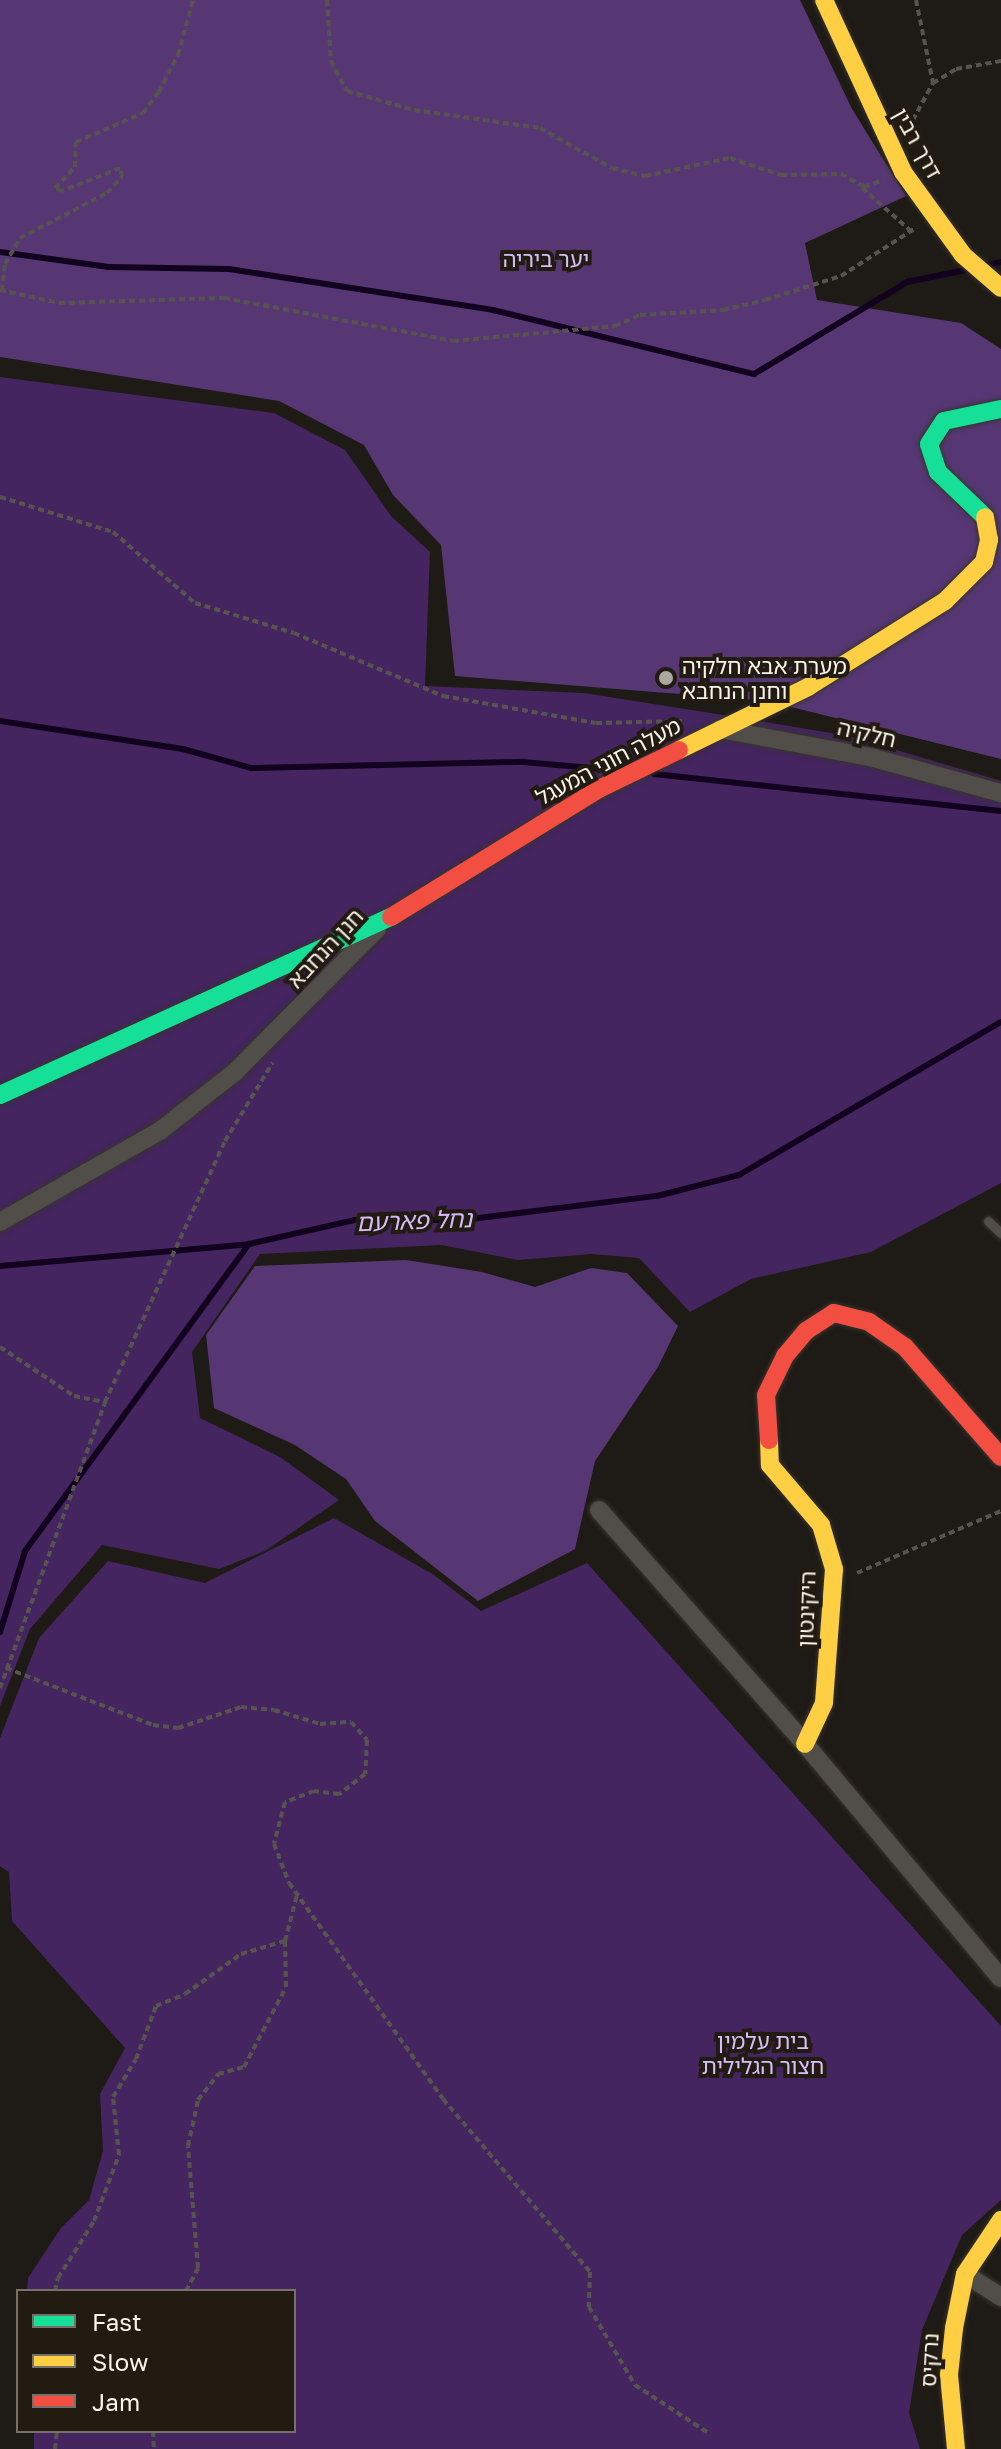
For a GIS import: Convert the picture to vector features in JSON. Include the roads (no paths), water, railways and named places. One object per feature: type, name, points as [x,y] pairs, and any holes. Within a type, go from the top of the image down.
[{"type":"street","name":"דרך רבין","points":[[824,0],[901,167],[963,255],[1001,288]]},
{"type":"street","name":"מעלה חוני המעגל","points":[[385,921],[599,789],[808,687],[945,601],[984,562],[989,540],[985,516],[938,472],[929,444],[944,421],[1001,409]]},
{"type":"street","name":"חלקיה","points":[[720,729],[870,757],[1001,793]]},
{"type":"street","name":"חנן הנחבא","points":[[0,1095],[385,921]]},
{"type":"street","name":"חנן הנחבא","points":[[0,1222],[161,1130],[235,1072],[385,921]]},
{"type":"street","name":"היקינטון","points":[[805,1744],[824,1703],[833,1583],[821,1525],[770,1465],[766,1395],[785,1356],[806,1331],[834,1313],[869,1322],[905,1347],[1001,1457]]},
{"type":"street","points":[[599,1510],[805,1744],[1001,1978]]},
{"type":"street","points":[[1001,2220],[965,2274],[1001,2297]]},
{"type":"street","name":"נרקיס","points":[[956,2449],[949,2375],[965,2274]]},
{"type":"lane","points":[[988,1221],[1001,1233]]},
{"type":"waterway","points":[[0,252],[109,267],[229,269],[493,310],[754,374],[907,282],[966,270]]},
{"type":"waterway","points":[[988,265],[1001,262]]},
{"type":"waterway","points":[[0,721],[183,749],[251,768],[523,762],[615,770]]},
{"type":"waterway","points":[[654,774],[1001,811]]},
{"type":"waterway","name":"נחל פארעם","points":[[0,1632],[25,1551],[249,1244],[355,1220],[463,1220],[657,1196],[739,1175],[1001,1022]]},
{"type":"waterway","points":[[0,1266],[249,1244]]},
{"type":"place","name":"מערת אבא חלקיה וחנן הנחבא","points":[[666,678]]},
{"type":"park label","name":"יער ביריה","points":[[546,259]]},
{"type":"park label","name":"בית עלמין חצור הגלילית","points":[[763,2052]]}]
